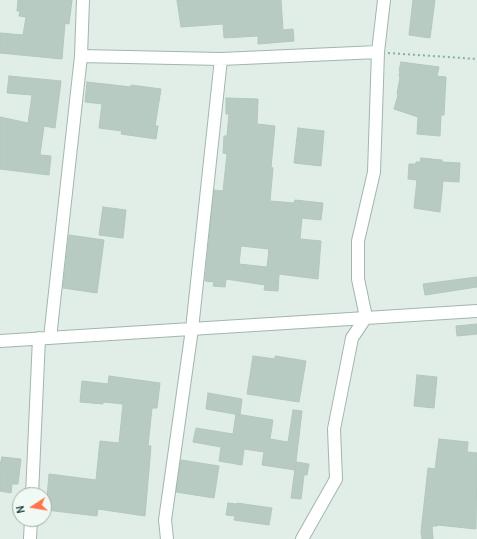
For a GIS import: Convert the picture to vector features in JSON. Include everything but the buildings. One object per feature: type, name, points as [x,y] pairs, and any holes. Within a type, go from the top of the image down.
[{"type":"street","points":[[33,487],[44,338],[81,56],[83,0]]},
{"type":"street","points":[[302,539],[336,479],[334,429],[352,338],[366,317],[358,280],[358,241],[374,172],[378,52],[384,0]]},
{"type":"street","points":[[81,56],[221,59],[378,52]]},
{"type":"street","points":[[167,539],[166,520],[192,329],[221,59]]},
{"type":"street","points":[[0,341],[477,311]]},
{"type":"street","points":[[30,539],[31,527]]},
{"type":"path","points":[[378,52],[477,59]]}]
